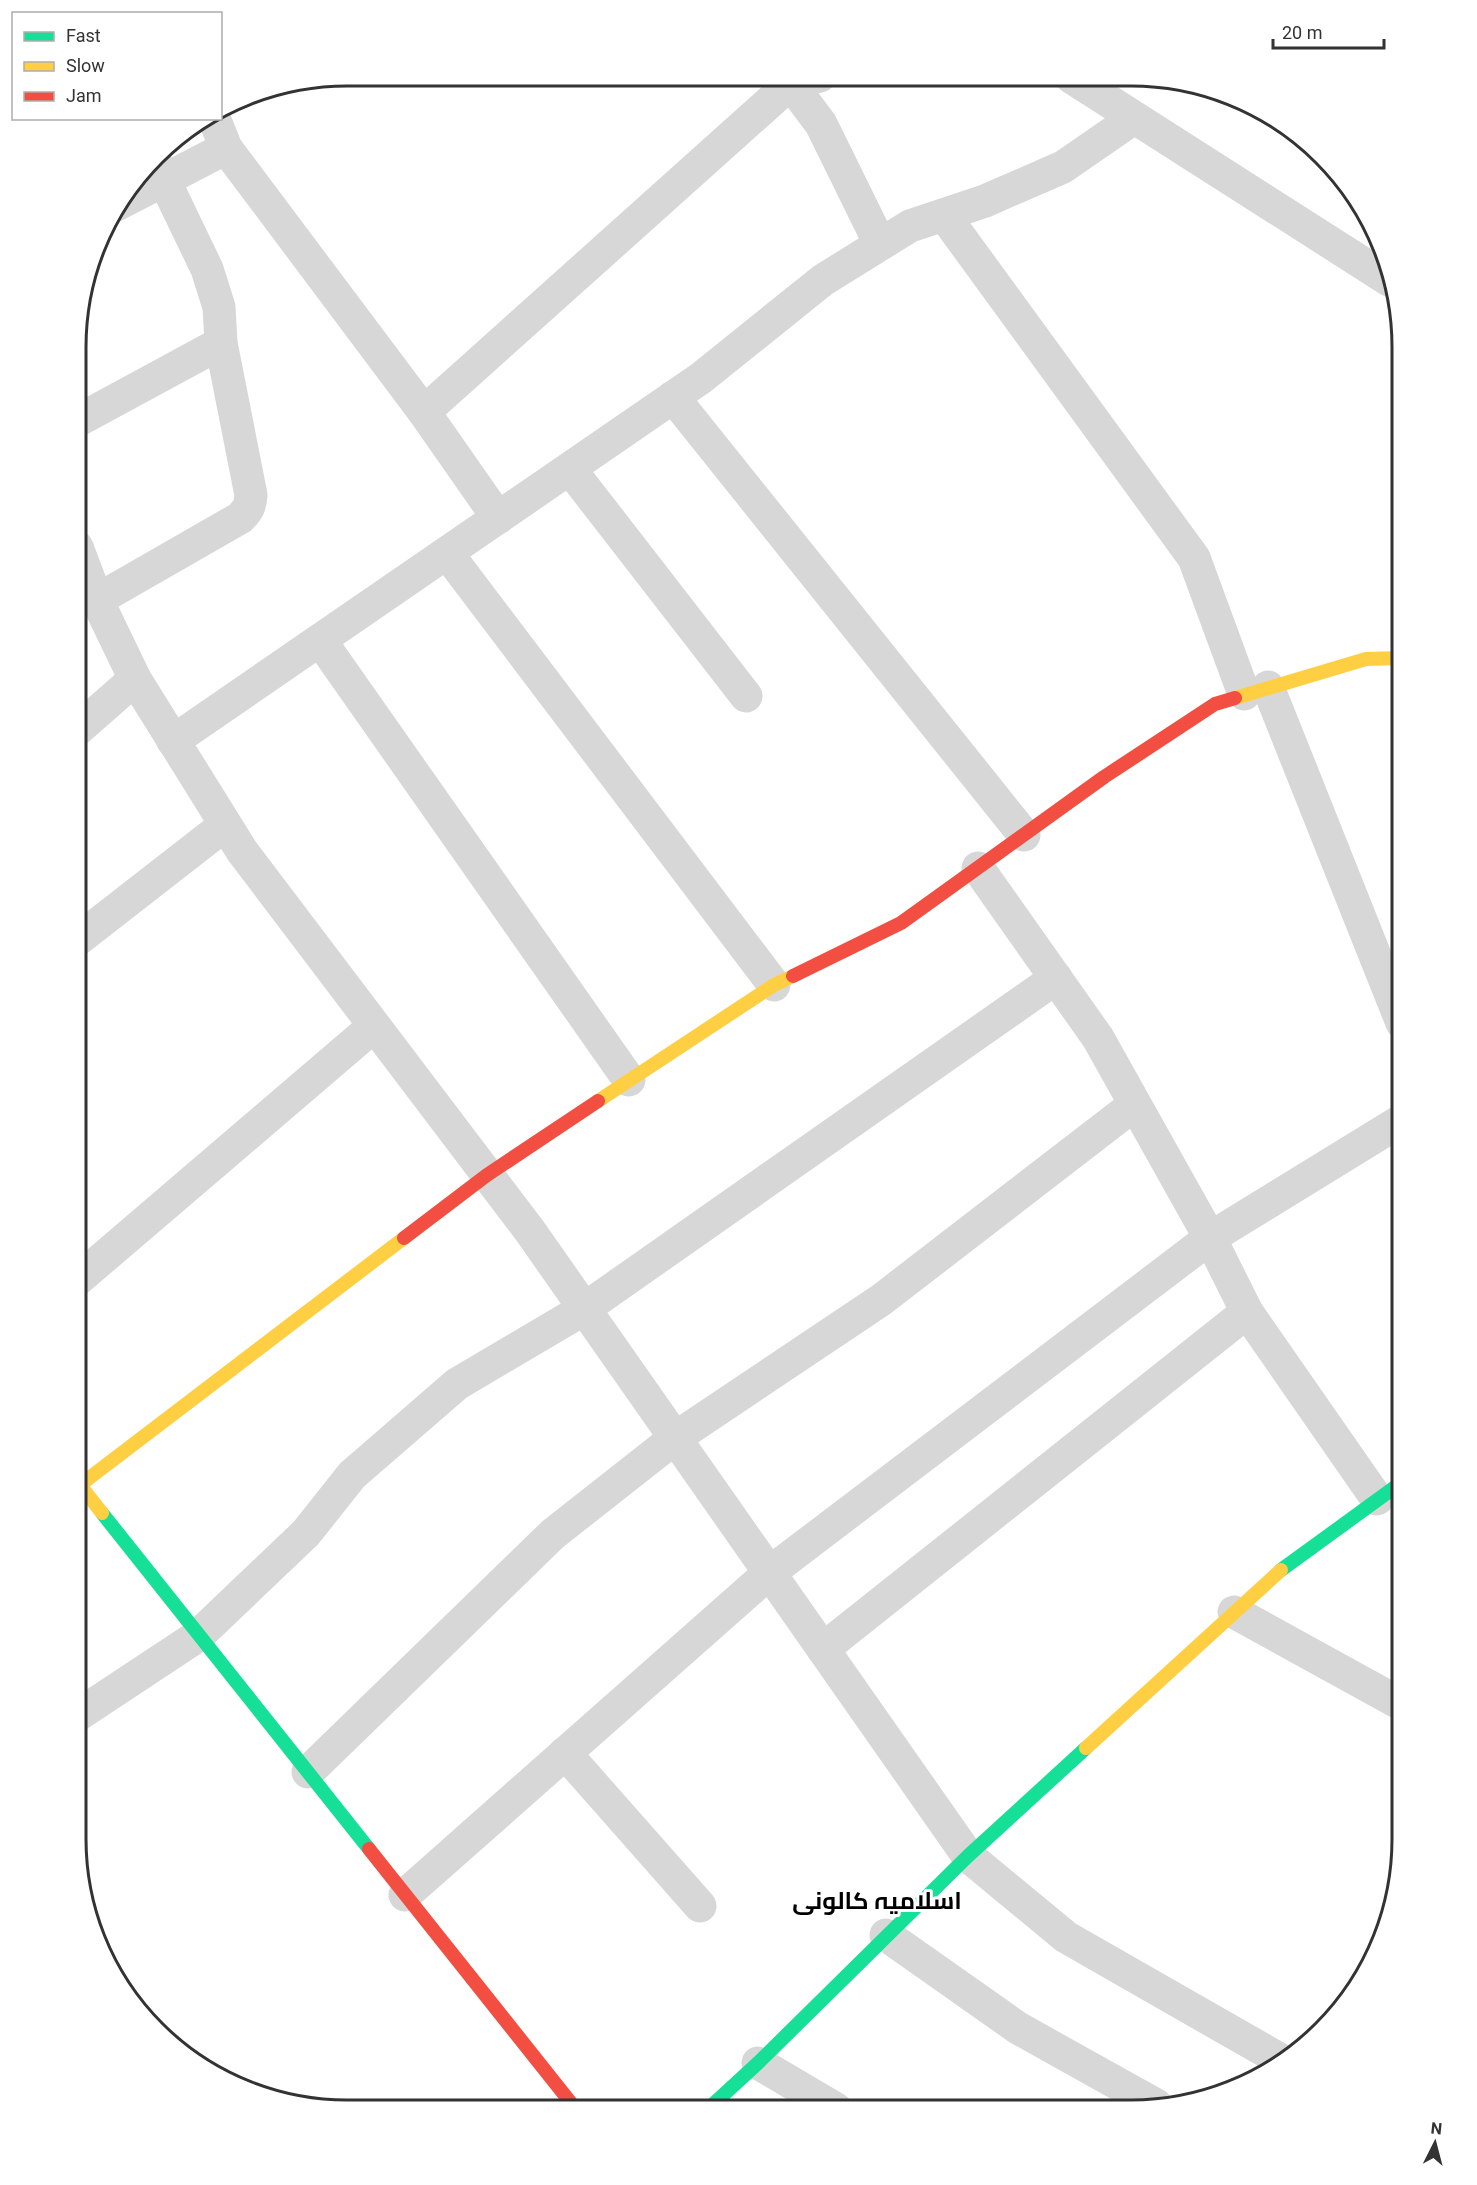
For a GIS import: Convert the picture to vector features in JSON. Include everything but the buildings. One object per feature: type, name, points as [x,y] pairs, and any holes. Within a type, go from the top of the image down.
[{"type":"street","points":[[424,412],[791,86]]},
{"type":"street","points":[[802,86],[880,244]]},
{"type":"street","points":[[1085,86],[1382,275]]},
{"type":"street","points":[[173,741],[701,378],[823,280],[910,226],[985,201],[1063,168],[1134,118]]},
{"type":"street","points":[[215,121],[226,148],[424,412],[498,518]]},
{"type":"street","points":[[142,184],[160,169],[226,148]]},
{"type":"street","points":[[97,600],[240,518],[249,510],[251,495],[220,343],[219,307],[207,269],[160,169]]},
{"type":"street","points":[[944,215],[1194,558],[1256,691],[1392,1000]]},
{"type":"street","points":[[86,416],[220,343]]},
{"type":"street","points":[[674,397],[1024,835]]},
{"type":"street","points":[[570,469],[746,696]]},
{"type":"street","points":[[447,553],[774,984]]},
{"type":"street","points":[[86,571],[97,600],[135,679],[242,851],[487,1174],[968,1856],[1066,1937],[1274,2056]]},
{"type":"street","points":[[320,640],[629,1080]]},
{"type":"street","points":[[86,1480],[487,1174],[774,984],[901,923],[1104,777],[1215,704],[1366,659],[1392,658]]},
{"type":"street","points":[[86,722],[135,679]]},
{"type":"street","points":[[86,933],[225,825]]},
{"type":"street","points":[[718,2100],[968,1856],[1290,1561],[1390,1490],[1247,1312],[1210,1238],[1134,1106],[1098,1038],[978,868]]},
{"type":"street","points":[[86,1711],[199,1635],[306,1533],[352,1474],[457,1384],[584,1309],[1056,978]]},
{"type":"street","points":[[86,1272],[374,1026]]},
{"type":"street","points":[[308,1772],[553,1534],[675,1438],[881,1300],[1134,1106]]},
{"type":"street","points":[[405,1895],[769,1573],[1210,1238],[1392,1126]]},
{"type":"street","points":[[823,1649],[1247,1312]]},
{"type":"street","points":[[86,1493],[569,2100]]},
{"type":"street","points":[[1234,1612],[1392,1699]]},
{"type":"street","points":[[565,1753],[700,1906]]},
{"type":"street","points":[[886,1935],[1018,2028],[1145,2099]]},
{"type":"street","points":[[758,2063],[821,2100]]},
{"type":"traffic: fast","points":[[1281,1570],[1392,1489]]},
{"type":"traffic: fast","points":[[102,1513],[369,1849]]},
{"type":"traffic: fast","points":[[718,2100],[968,1856],[1086,1748]]},
{"type":"traffic: slow","points":[[1235,698],[1366,659],[1392,658]]},
{"type":"traffic: slow","points":[[598,1101],[774,985],[793,976]]},
{"type":"traffic: slow","points":[[86,1480],[404,1238]]},
{"type":"traffic: slow","points":[[86,1493],[102,1513]]},
{"type":"traffic: slow","points":[[1086,1748],[1281,1570]]},
{"type":"traffic: jam","points":[[793,976],[901,923],[1104,777],[1215,704],[1235,698]]},
{"type":"traffic: jam","points":[[404,1238],[487,1175],[598,1101]]},
{"type":"traffic: jam","points":[[369,1849],[569,2100]]},
{"type":"district","name":"اسلامیہ کالونی","points":[[877,1901]]}]
